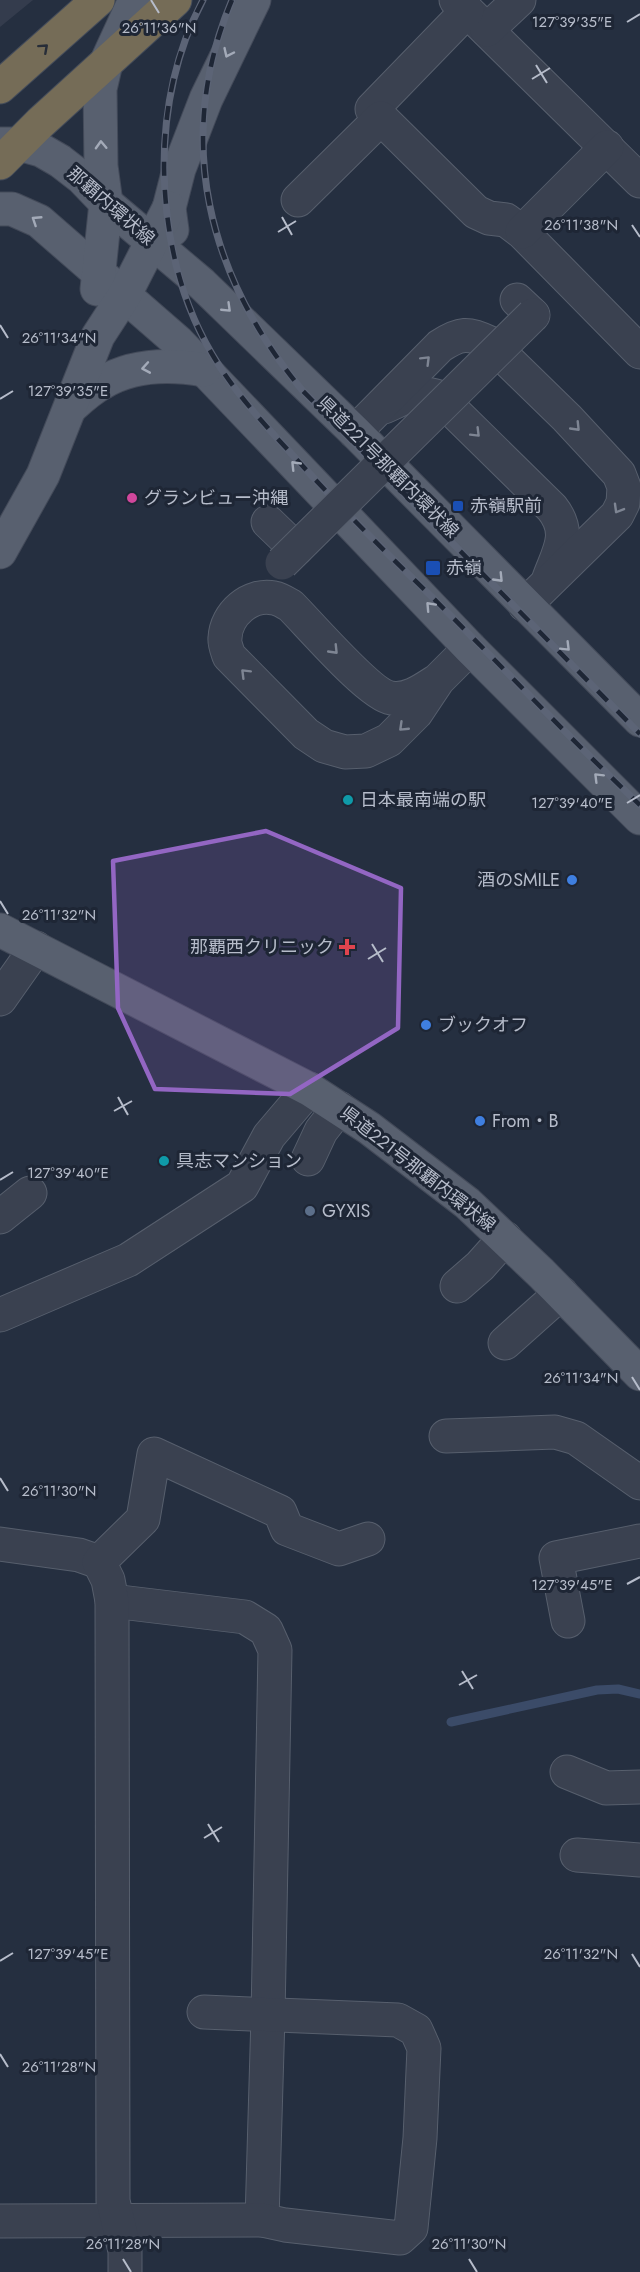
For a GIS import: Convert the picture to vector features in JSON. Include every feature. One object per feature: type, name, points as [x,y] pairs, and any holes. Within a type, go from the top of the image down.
[{"type":"highway","points":[[0,87],[98,0]]},
{"type":"highway","points":[[6,150],[175,0]]},
{"type":"main road","points":[[135,0],[105,63],[99,101],[101,166],[106,203],[134,284],[178,342],[204,370],[470,648],[640,818]]},
{"type":"main road","points":[[0,552],[43,475],[98,336],[134,284],[153,243],[169,208],[187,145],[206,99],[254,0]]},
{"type":"main road","name":"那覇内環状線","points":[[6,150],[41,150],[60,161],[184,268]]},
{"type":"main road","points":[[98,336],[98,272],[106,203]]},
{"type":"main road","points":[[0,208],[12,209],[39,221],[98,272],[134,284],[184,268],[172,233],[169,208]]},
{"type":"main road","name":"県道221号那覇内環状線","points":[[184,268],[365,422],[536,594],[640,720]]},
{"type":"main road","points":[[72,406],[102,382],[141,369],[178,366],[204,370]]},
{"type":"main road","name":"県道221号那覇内環状線","points":[[0,930],[309,1089],[323,1133],[369,1128],[467,1203],[561,1293],[640,1374]]},
{"type":"street","points":[[519,0],[470,14],[372,109],[476,212],[489,218],[506,220],[522,232],[640,352]]},
{"type":"street","points":[[470,14],[640,181]]},
{"type":"street","points":[[298,200],[381,118]]},
{"type":"street","points":[[522,232],[607,147]]},
{"type":"street","points":[[268,522],[289,556],[533,315],[517,300]]},
{"type":"street","points":[[365,422],[440,346],[465,334],[477,336],[490,343],[567,418],[619,474],[624,487],[623,503],[617,514],[536,594]]},
{"type":"street","points":[[365,422],[414,393],[427,393],[439,397],[552,508],[563,527],[563,540],[536,594]]},
{"type":"street","points":[[438,681],[418,693],[399,699],[387,698],[364,681],[291,606],[276,598],[262,596],[246,602],[228,624],[224,640],[229,656],[306,734],[324,746],[345,752],[366,751],[388,740],[416,713],[438,681],[470,648]]},
{"type":"street","points":[[1,997],[36,948]]},
{"type":"street","points":[[0,1315],[128,1260],[242,1186],[276,1127],[309,1089]]},
{"type":"street","points":[[0,1217],[30,1193]]},
{"type":"street","points":[[468,1276],[505,1238]]},
{"type":"street","points":[[505,1343],[561,1293]]},
{"type":"street","points":[[446,1436],[555,1432],[576,1438],[640,1483]]},
{"type":"street","points":[[99,1562],[143,1519],[154,1454],[280,1512],[287,1529],[339,1549],[368,1539]]},
{"type":"street","points":[[568,1621],[556,1558],[640,1541]]},
{"type":"street","points":[[0,1544],[79,1555],[99,1562],[108,1580],[112,1601],[113,2200],[125,2250],[125,2272]]},
{"type":"street","points":[[112,1601],[246,1617],[266,1630],[275,1650],[262,2220]]},
{"type":"street","points":[[567,1772],[606,1788],[640,1787]]},
{"type":"street","points":[[577,1855],[640,1860]]},
{"type":"street","points":[[0,2221],[262,2220],[285,2225],[400,2238],[411,2228],[420,2138],[424,2048],[416,2030],[398,2020],[204,2012]]},
{"type":"highlighted area","points":[[266,831],[401,888],[398,1028],[290,1094],[155,1089],[118,1008],[113,861]]},
{"type":"shaded area","points":[[0,0],[33,0],[0,27]]},
{"type":"waterway","points":[[451,1722],[597,1690],[618,1689],[640,1694]]},
{"type":"railway","points":[[203,0],[185,40],[173,82],[166,124],[164,168],[167,216],[176,264],[191,310],[212,354],[248,405],[324,489],[640,805]]},
{"type":"railway","points":[[232,0],[214,52],[205,104],[203,155],[210,205],[223,253],[243,301],[270,346],[302,390],[640,734]]},
{"type":"place","name":"グランビュー沖縄","points":[[132,498]]},
{"type":"place","name":"赤嶺駅前","points":[[458,506]]},
{"type":"place","name":"赤嶺","points":[[433,568]]},
{"type":"place","name":"日本最南端の駅","points":[[348,800]]},
{"type":"place","name":"酒のSMILE","points":[[572,880]]},
{"type":"place","name":"那覇西クリニック","points":[[347,947]]},
{"type":"place","name":"ブックオフ","points":[[426,1025]]},
{"type":"place","name":"From・B","points":[[480,1121]]},
{"type":"place","name":"具志マンション","points":[[164,1161]]},
{"type":"place","name":"GYXIS","points":[[310,1211]]}]
